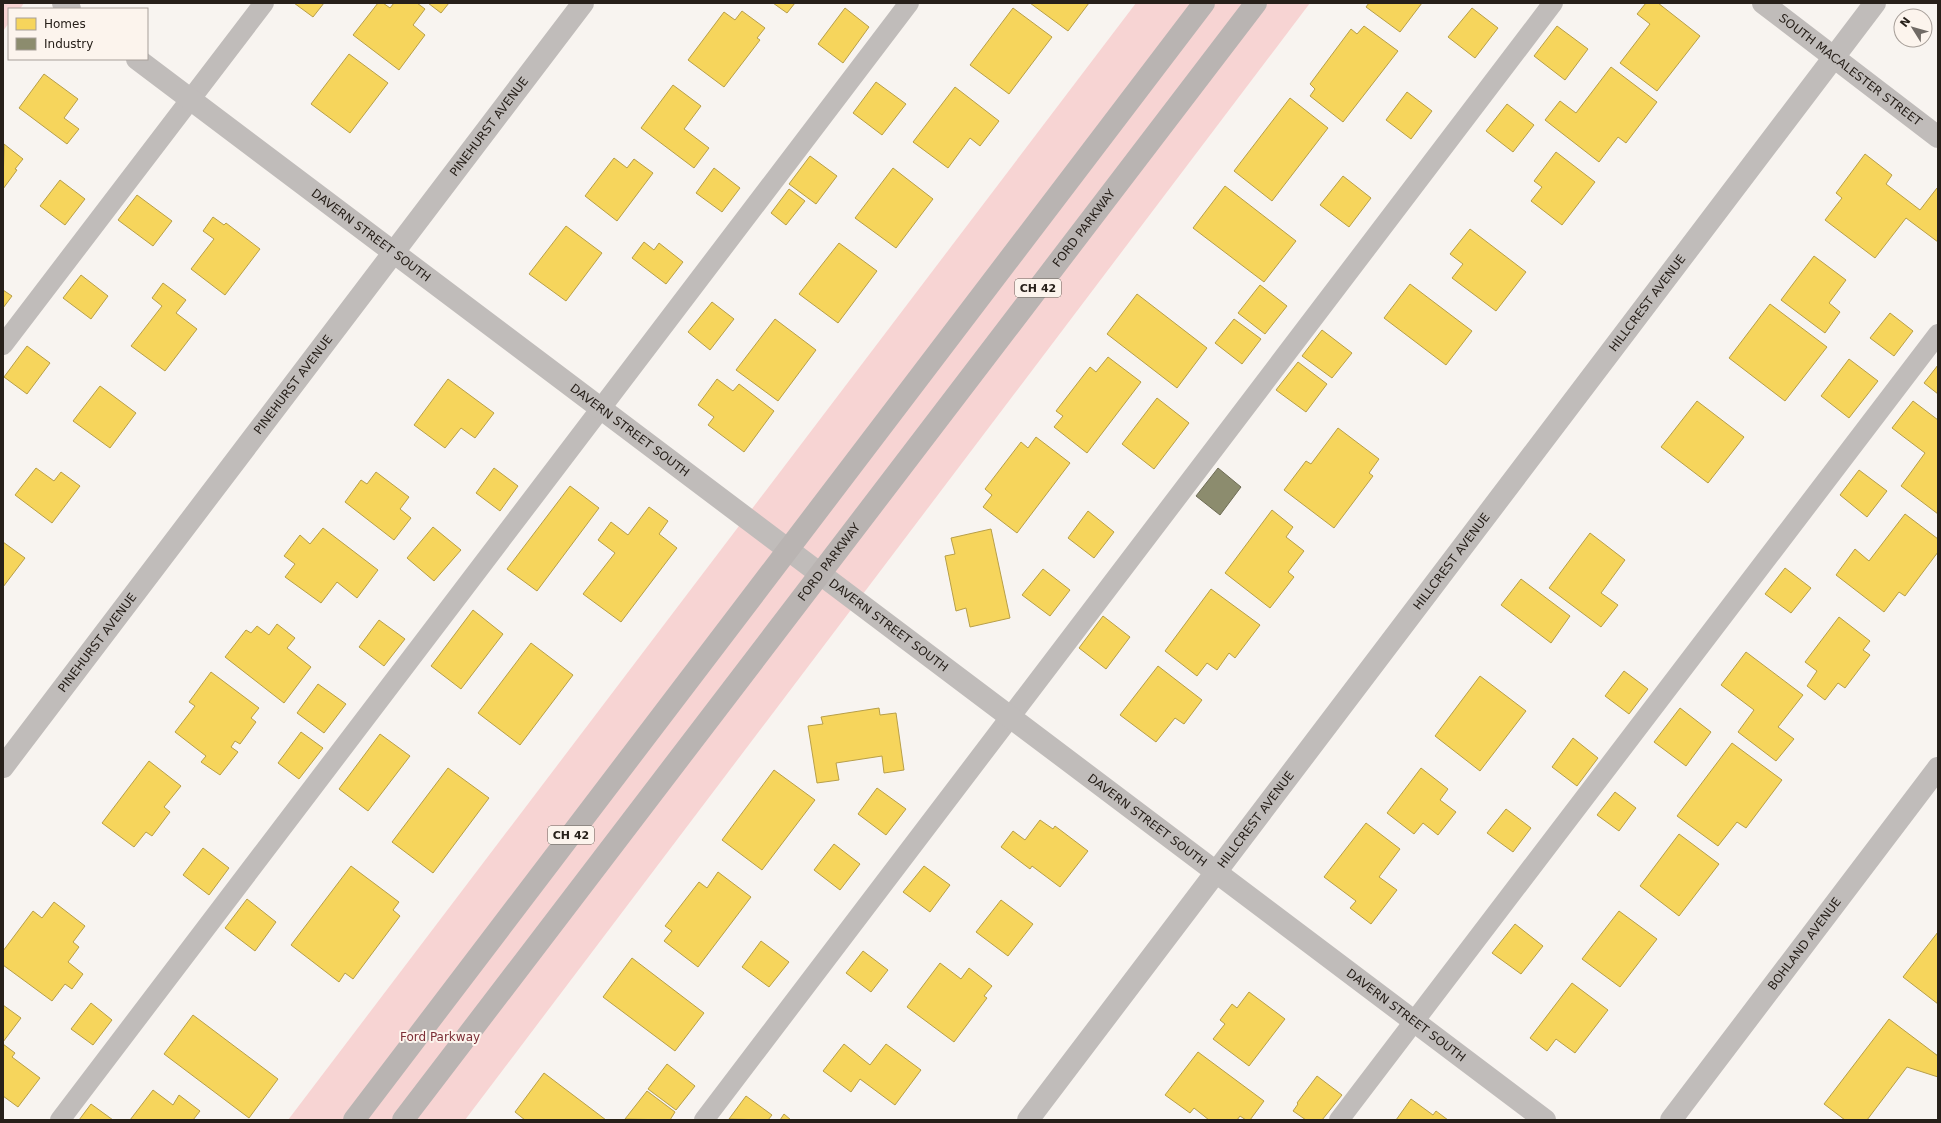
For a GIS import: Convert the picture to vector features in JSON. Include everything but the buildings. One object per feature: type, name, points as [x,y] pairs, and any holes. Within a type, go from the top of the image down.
[{"type":"main road","name":"CH 42","points":[[354,1120],[1204,3]]},
{"type":"main road","name":"FORD PARKWAY","points":[[403,1120],[819,573],[1256,3]]},
{"type":"street","name":"PINEHURST AVENUE","points":[[3,767],[583,3]]},
{"type":"street","name":"SOUTH MACALESTER STREET","points":[[1763,3],[1938,136]]},
{"type":"street","name":"HILLCREST AVENUE","points":[[1028,1120],[1875,3]]},
{"type":"street","name":"DAVERN STREET SOUTH","points":[[138,60],[1545,1120]]},
{"type":"street","name":"BOHLAND AVENUE","points":[[1671,1120],[1938,768]]},
{"type":"lane","points":[[3,346],[264,3]]},
{"type":"lane","points":[[60,1120],[909,3]]},
{"type":"lane","points":[[704,1120],[1553,3]]},
{"type":"lane","points":[[1339,1120],[1938,334]]},
{"type":"green space","points":[[3,3],[24,3],[21,8],[8,8],[8,24],[3,31]]},
{"type":"green space","name":"Ford Parkway","points":[[1136,3],[1310,3],[465,1120],[288,1120]]}]
